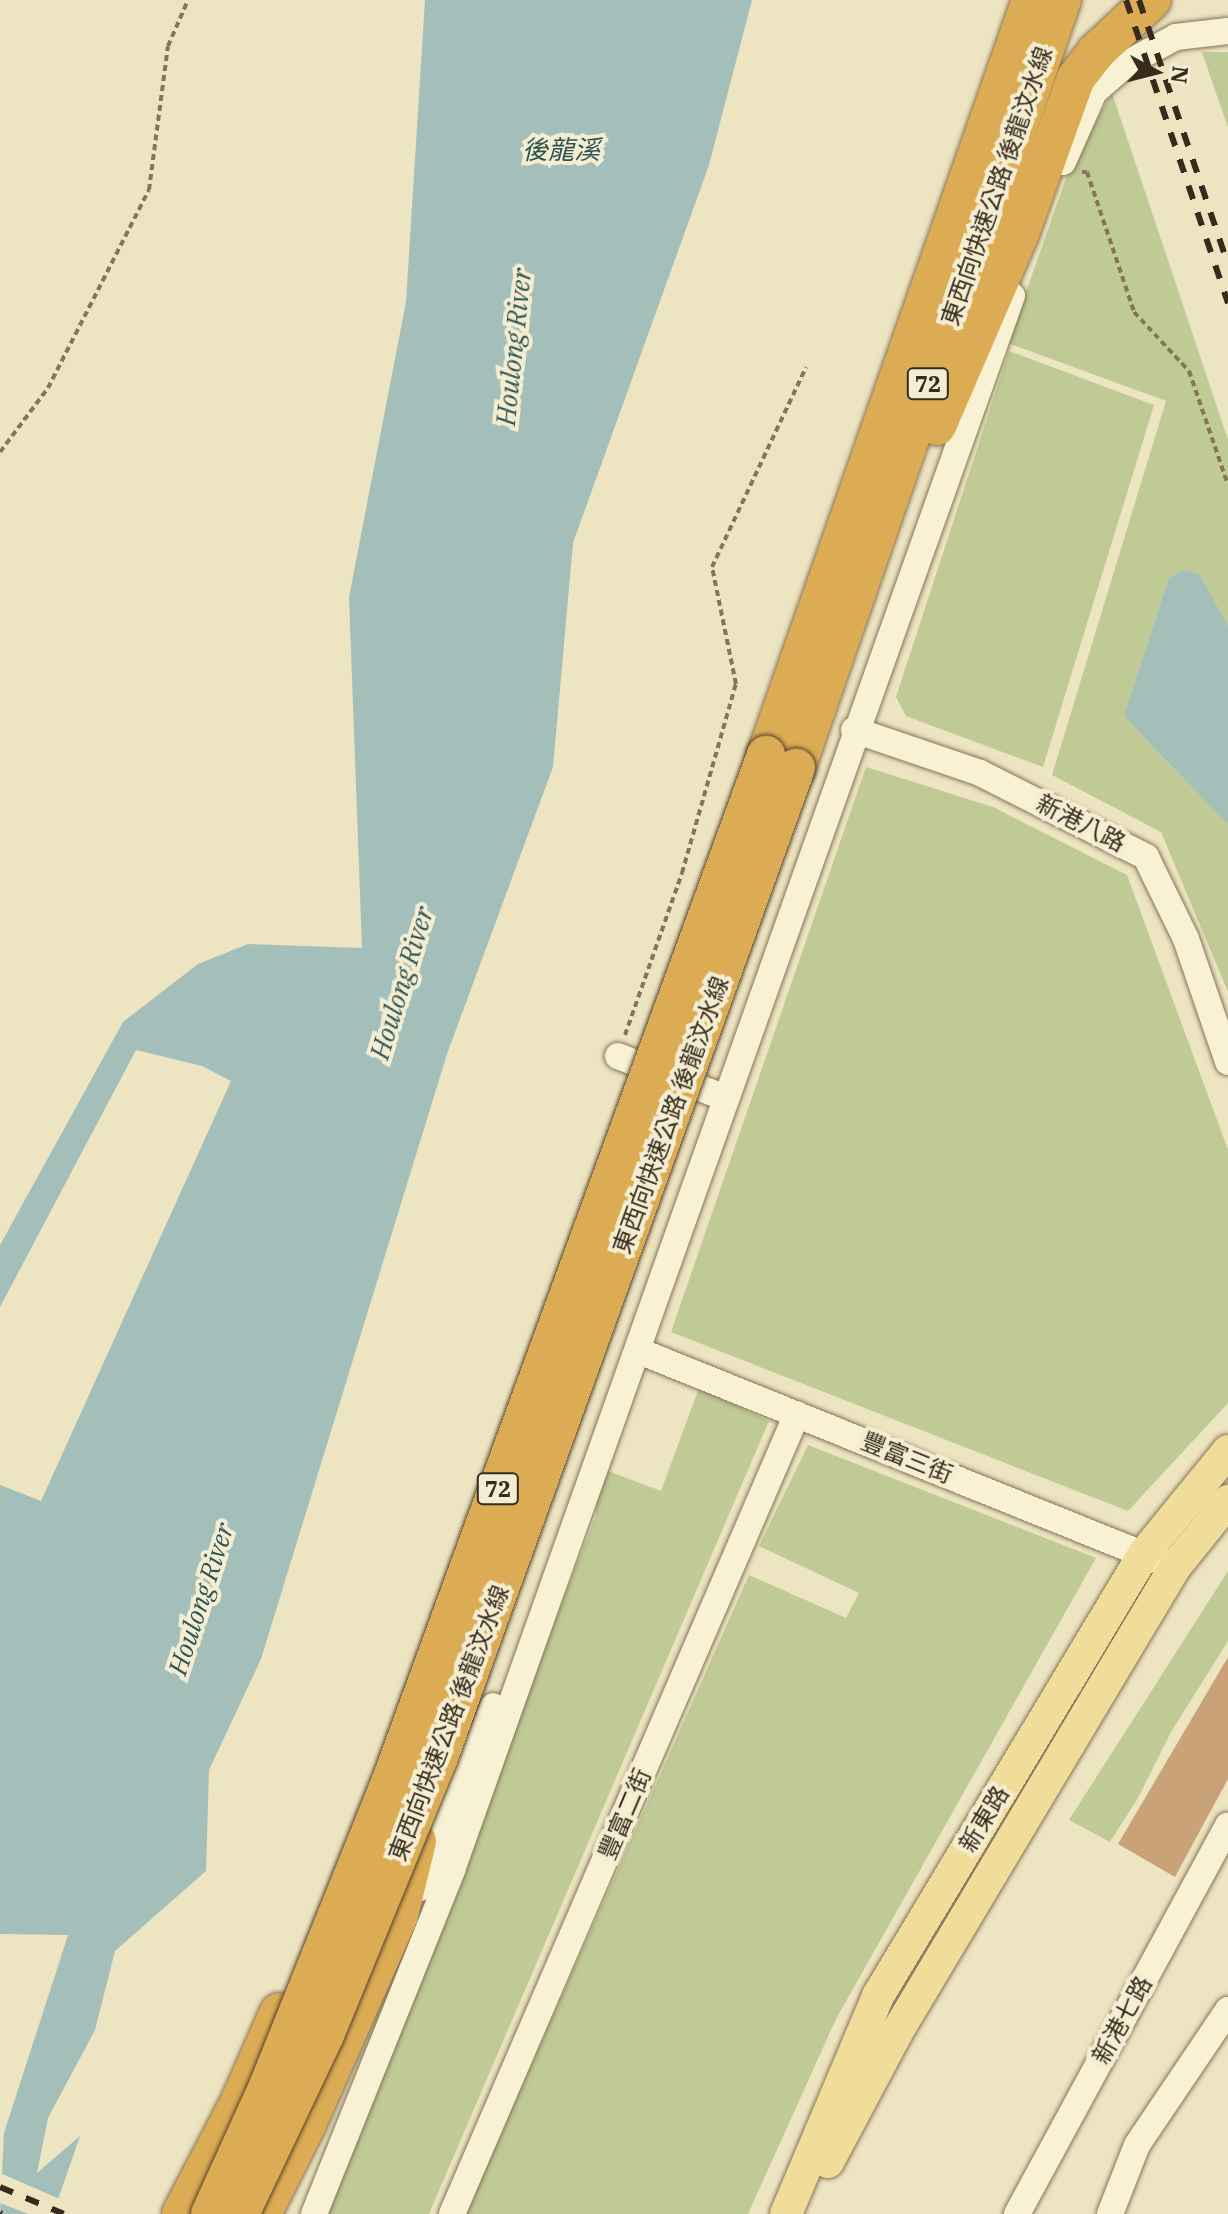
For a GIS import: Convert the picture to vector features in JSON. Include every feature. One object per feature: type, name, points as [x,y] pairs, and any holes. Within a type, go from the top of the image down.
[{"type":"highway","name":"東西向快速公路 後龍汶水線","points":[[240,2214],[325,2035],[438,1760],[781,762],[1031,0]]},
{"type":"highway","name":"東西向快速公路 後龍汶水線","points":[[210,2214],[268,2086],[390,1783],[781,762],[818,700],[1062,0]]},
{"type":"highway","points":[[818,700],[1019,236],[1076,78],[1096,52],[1152,0]]},
{"type":"highway","points":[[262,2214],[399,1915],[438,1760]]},
{"type":"highway","points":[[181,2214],[240,2101],[322,1910],[390,1783]]},
{"type":"main road","name":"新東路","points":[[786,2214],[878,1996],[1144,1554],[1228,1451]]},
{"type":"main road","name":"新東路","points":[[801,2214],[897,2032],[1175,1567],[1228,1501]]},
{"type":"street","points":[[314,2214],[452,1870],[639,1351],[854,730],[1047,200],[1094,92],[1126,64],[1176,37],[1228,31]]},
{"type":"street","name":"新港八路","points":[[854,730],[980,773],[1146,857],[1186,939],[1228,1062]]},
{"type":"street","points":[[618,1056],[726,1098]]},
{"type":"street","name":"豐富三街","points":[[639,1351],[1175,1567]]},
{"type":"street","name":"豐富二街","points":[[452,2214],[797,1414]]},
{"type":"street","points":[[277,2214],[339,2081],[607,1437]]},
{"type":"street","name":"新港七路","points":[[1017,2214],[1228,1826]]},
{"type":"street","points":[[1110,2214],[1137,2145],[1228,2010]]},
{"type":"path","points":[[0,452],[48,388],[149,190],[168,46],[188,0]]},
{"type":"path","points":[[1076,173],[1087,172],[1134,312],[1189,371],[1228,485]]},
{"type":"path","points":[[618,1056],[682,873],[736,684],[712,567],[806,367]]},
{"type":"green space","points":[[1202,52],[1228,52],[1228,128]]},
{"type":"green space","points":[[1112,93],[1228,440],[1228,992],[1161,832],[1052,775],[1166,401],[1008,343],[1070,167]]},
{"type":"green space","points":[[1009,351],[1154,405],[1043,767],[906,716],[896,697]]},
{"type":"green space","points":[[866,767],[993,807],[1127,875],[1228,1150],[1228,1403],[1128,1511],[671,1332]]},
{"type":"green space","points":[[699,1388],[769,1421],[429,2214],[325,2214],[595,1518],[599,1483],[608,1471],[661,1491]]},
{"type":"green space","points":[[808,1445],[1096,1558],[836,2019],[748,2214],[465,2214],[749,1575],[846,1618],[859,1593],[759,1546]]},
{"type":"green space","points":[[1228,1571],[1228,1641],[1171,1732],[1138,1798],[1110,1842],[1069,1820]]},
{"type":"water","name":"後龍溪","points":[[425,0],[752,0],[709,165],[573,543],[553,767],[447,1054],[261,1659],[209,1770],[206,1871],[115,1951],[95,2030],[48,2118],[37,2173],[80,2136],[53,2214],[0,2214],[4,2133],[68,1935],[0,1934],[0,1485],[41,1501],[231,1081],[202,1066],[136,1050],[0,1307],[0,1245],[123,1022],[198,964],[248,944],[362,948],[349,597],[406,302]]},
{"type":"water","points":[[1182,570],[1199,574],[1228,626],[1228,824],[1124,716],[1169,579]]},
{"type":"pier","points":[[0,2173],[62,2200],[57,2214],[28,2214],[0,2203]]},
{"type":"building","points":[[1228,1657],[1228,1779],[1175,1877],[1118,1844]]},
{"type":"railway","points":[[1126,0],[1228,303]]},
{"type":"railway","points":[[1139,0],[1228,265]]},
{"type":"railway","points":[[0,2187],[64,2214]]},
{"type":"water label","name":"Houlong River","points":[[514,347]]},
{"type":"water label","name":"Houlong River","points":[[402,983]]},
{"type":"water label","name":"Houlong River","points":[[201,1599]]}]
